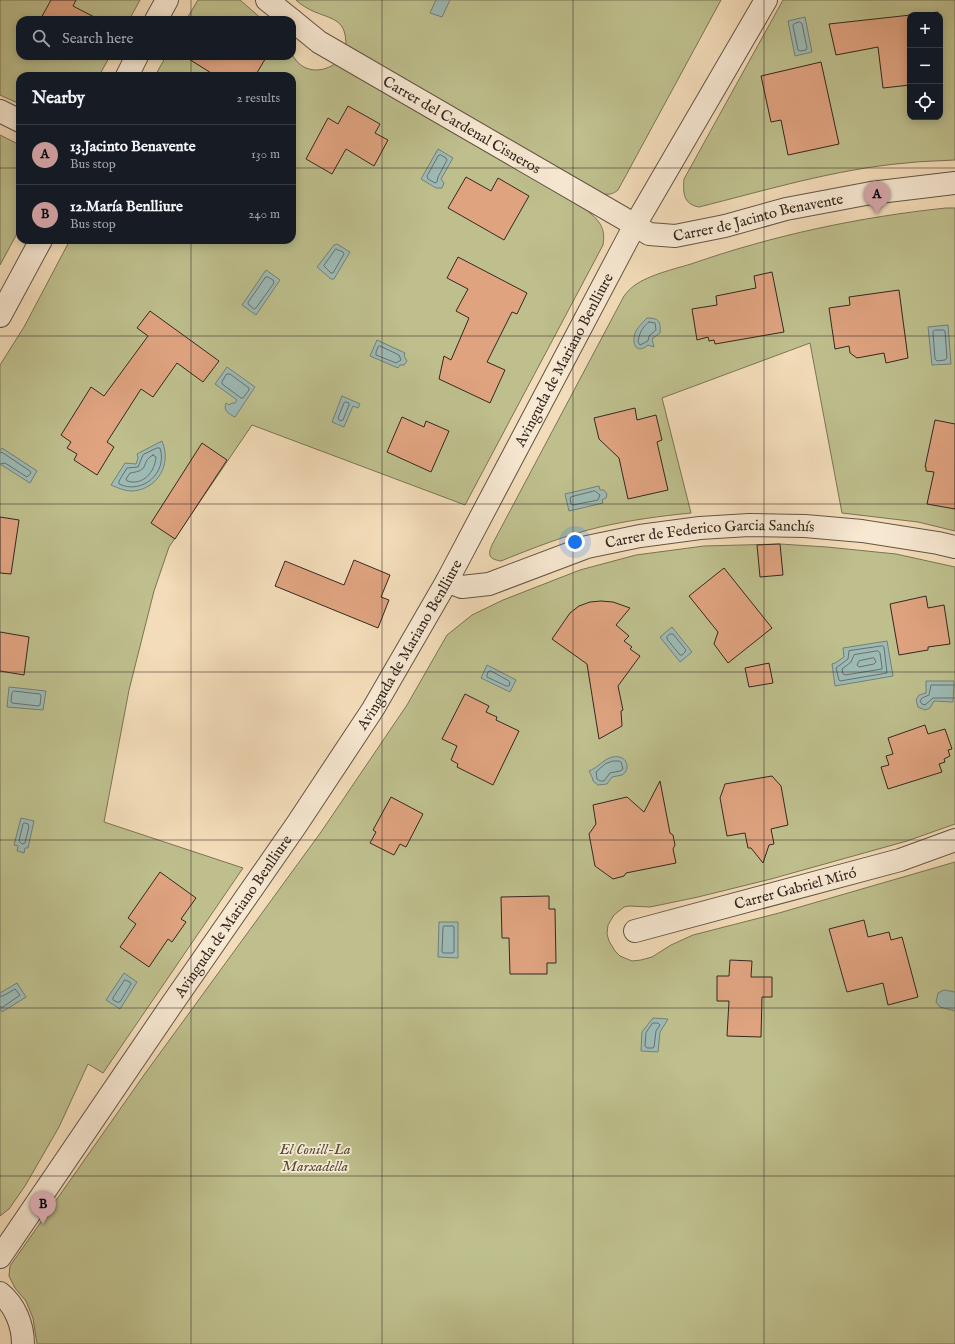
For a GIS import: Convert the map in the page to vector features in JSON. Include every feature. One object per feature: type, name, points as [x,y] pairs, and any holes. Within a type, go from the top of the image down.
[{"type":"street","points":[[158,16],[167,0]]},
{"type":"street","name":"Carrer del Cardenal Cisneros","points":[[267,0],[287,16]]},
{"type":"street","name":"Avinguda de Mariano Benlliure","points":[[0,1257],[302,818],[374,709],[447,581],[635,225],[766,0]]},
{"type":"street","name":"Carrer del Cardenal Cisneros","points":[[296,23],[319,42],[635,225]]},
{"type":"street","points":[[129,72],[134,60]]},
{"type":"street","points":[[0,111],[16,119]]},
{"type":"street","name":"Carrer de Jacinto Benavente","points":[[635,225],[649,234],[675,236],[724,226],[786,209],[871,192],[955,183]]},
{"type":"street","points":[[0,316],[39,244]]},
{"type":"street","name":"Carrer de Federico Garcia Sanchís","points":[[447,581],[462,587],[489,584],[587,547],[640,536],[700,528],[749,525],[805,526],[870,532],[955,547]]},
{"type":"street","name":"Carrer Gabriel Miró","points":[[635,931],[900,860],[955,840]]},
{"type":"street","points":[[0,1293],[16,1311],[23,1332],[23,1344]]},
{"type":"green space","points":[[0,0],[140,0],[131,16],[16,16],[16,60],[108,60],[101,72],[16,72],[16,102],[0,95]]},
{"type":"green space","points":[[198,0],[240,0],[258,16],[188,16]]},
{"type":"green space","points":[[296,0],[721,0],[618,190],[614,193],[607,194],[599,193],[346,46],[344,31],[338,22],[310,10]]},
{"type":"green space","points":[[783,0],[955,0],[955,160],[912,162],[854,170],[802,181],[699,207],[694,206],[687,201],[684,189],[684,179]]},
{"type":"green space","points":[[164,60],[296,60],[300,65],[311,70],[323,69],[335,64],[585,209],[598,220],[604,239],[603,245],[465,505],[252,425],[169,547],[154,591],[129,690],[104,822],[243,868],[103,1073],[88,1064],[59,1127],[25,1186],[9,1209],[0,1216],[0,365],[24,327],[68,244],[296,244],[296,72],[157,72]]},
{"type":"green space","points":[[0,135],[16,143],[16,235],[0,265]]},
{"type":"green space","points":[[955,208],[955,531],[918,522],[842,513],[810,343],[662,398],[691,513],[646,518],[587,530],[501,561],[491,557],[490,550],[493,543],[624,296],[635,285],[647,278],[722,254],[817,228],[882,216]]},
{"type":"green space","name":"El Conill-La Marxadella","points":[[780,544],[896,554],[955,567],[955,824],[907,841],[771,879],[650,907],[624,907],[614,915],[608,925],[607,934],[609,941],[620,956],[632,961],[641,960],[652,957],[671,945],[693,935],[779,913],[955,862],[955,1344],[37,1344],[33,1318],[26,1301],[15,1288],[9,1276],[10,1266],[144,1075],[321,832],[407,705],[447,635],[472,615],[503,600],[580,570],[636,555],[704,546]]},
{"type":"water","points":[[436,0],[450,0],[442,17],[430,13]]},
{"type":"water","points":[[805,17],[812,52],[795,56],[788,21]]},
{"type":"water","points":[[438,149],[453,158],[441,179],[444,183],[442,188],[436,188],[421,179]]},
{"type":"water","points":[[337,244],[350,252],[334,279],[331,279],[317,267],[334,245]]},
{"type":"water","points":[[266,270],[280,280],[256,315],[242,305]]},
{"type":"water","points":[[647,318],[658,321],[660,333],[652,339],[654,347],[648,345],[640,349],[635,346],[634,339],[638,327]]},
{"type":"water","points":[[948,325],[951,364],[932,365],[928,327]]},
{"type":"water","points":[[377,340],[405,353],[404,356],[407,361],[404,365],[400,365],[398,368],[370,356]]},
{"type":"water","points":[[227,367],[255,387],[235,417],[227,412],[225,406],[226,403],[229,405],[235,403],[237,400],[215,384]]},
{"type":"water","points":[[342,396],[360,404],[358,408],[353,406],[344,427],[332,422]]},
{"type":"water","points":[[162,441],[165,451],[164,467],[161,474],[152,484],[139,490],[132,491],[124,490],[111,485],[125,463],[136,464],[138,458],[137,454]]},
{"type":"water","points":[[2,448],[37,471],[30,483],[0,464],[0,451]]},
{"type":"water","points":[[599,486],[600,490],[604,490],[607,494],[606,498],[602,500],[603,503],[569,511],[565,494]]},
{"type":"water","points":[[672,627],[692,652],[680,662],[660,637]]},
{"type":"water","points":[[887,641],[893,676],[835,686],[832,664],[844,657],[843,648]]},
{"type":"water","points":[[487,665],[516,680],[510,692],[481,678]]},
{"type":"water","points":[[926,681],[954,681],[953,702],[934,701],[930,708],[925,710],[918,707],[916,700],[919,695],[926,693]]},
{"type":"water","points":[[9,687],[46,691],[43,710],[7,707]]},
{"type":"water","points":[[612,757],[622,758],[626,762],[627,768],[625,773],[612,777],[607,784],[598,785],[593,781],[589,771]]},
{"type":"water","points":[[21,818],[34,821],[28,848],[25,848],[24,853],[17,851],[18,846],[14,845]]},
{"type":"water","points":[[439,922],[458,922],[458,958],[438,957]]},
{"type":"water","points":[[124,973],[137,982],[120,1009],[106,1000]]},
{"type":"water","points":[[17,983],[26,997],[2,1012],[0,1008],[0,993]]},
{"type":"water","points":[[944,990],[955,992],[955,1011],[940,1007],[936,1002],[938,993]]},
{"type":"water","points":[[653,1018],[668,1019],[660,1032],[658,1052],[641,1051],[642,1032]]},
{"type":"building","points":[[51,0],[76,0],[73,6],[92,16],[42,16]]},
{"type":"building","points":[[907,15],[907,85],[883,88],[878,47],[836,55],[829,24]]},
{"type":"building","points":[[190,60],[265,60],[257,72],[210,72]]},
{"type":"building","points":[[821,62],[839,144],[788,155],[781,120],[771,122],[761,76]]},
{"type":"building","points":[[348,106],[380,124],[375,133],[388,140],[374,166],[346,149],[332,174],[306,159],[328,118],[338,124]]},
{"type":"building","points":[[466,177],[491,191],[498,178],[529,196],[504,240],[448,208]]},
{"type":"building","points":[[458,257],[527,293],[517,314],[512,312],[487,362],[505,370],[490,403],[439,379],[444,356],[451,360],[469,318],[456,311],[468,289],[447,278]]},
{"type":"building","points":[[772,272],[784,332],[715,344],[714,340],[709,341],[708,337],[697,340],[692,309],[717,305],[716,296],[756,288],[754,276]]},
{"type":"building","points":[[899,290],[908,358],[886,363],[884,353],[857,358],[850,353],[849,346],[835,349],[829,308],[850,305],[849,297]]},
{"type":"building","points":[[150,311],[219,361],[203,382],[177,363],[153,397],[141,389],[107,442],[114,447],[97,475],[74,460],[77,454],[67,448],[71,442],[61,435],[91,387],[104,396],[148,336],[137,328]]},
{"type":"building","points":[[635,408],[637,420],[656,415],[662,440],[657,442],[668,490],[628,499],[619,458],[599,439],[594,418]]},
{"type":"building","points":[[402,417],[424,427],[426,421],[449,431],[431,472],[387,452]]},
{"type":"building","points":[[935,420],[955,424],[955,509],[927,504],[934,472],[926,471],[925,467]]},
{"type":"building","points":[[202,443],[227,460],[175,539],[151,523]]},
{"type":"building","points":[[0,517],[19,520],[11,574],[0,573]]},
{"type":"building","points":[[780,544],[783,575],[760,577],[757,545]]},
{"type":"building","points":[[354,560],[390,575],[381,597],[389,600],[378,628],[275,586],[285,561],[344,585]]},
{"type":"building","points":[[724,568],[772,628],[728,663],[714,644],[718,632],[689,596]]},
{"type":"building","points":[[926,596],[928,608],[944,605],[950,644],[928,647],[928,650],[899,655],[890,604]]},
{"type":"building","points":[[590,602],[613,602],[630,608],[616,625],[629,636],[624,641],[632,647],[630,649],[640,656],[618,686],[623,710],[621,711],[622,726],[599,739],[587,664],[552,639],[570,613],[579,606]]},
{"type":"building","points":[[0,632],[29,637],[24,675],[0,671]]},
{"type":"building","points":[[769,663],[773,683],[749,687],[745,668]]},
{"type":"building","points":[[465,694],[489,706],[486,712],[497,717],[496,720],[519,731],[493,785],[457,767],[458,764],[451,760],[457,746],[442,739]]},
{"type":"building","points":[[925,725],[928,734],[945,729],[952,749],[948,750],[950,756],[944,759],[945,762],[939,764],[942,772],[888,789],[881,767],[889,765],[886,756],[893,754],[888,738]]},
{"type":"building","points":[[772,776],[781,786],[788,825],[771,829],[774,844],[769,845],[763,863],[751,848],[748,848],[745,833],[727,836],[720,798],[725,784]]},
{"type":"building","points":[[660,781],[670,833],[673,835],[675,845],[673,849],[676,863],[626,873],[624,876],[613,879],[595,866],[589,834],[596,824],[593,805],[627,797],[644,812]]},
{"type":"building","points":[[391,797],[423,814],[406,847],[400,844],[394,855],[370,843],[376,832],[373,830]]},
{"type":"building","points":[[160,872],[196,898],[181,919],[186,922],[172,942],[168,939],[149,967],[120,947],[136,924],[128,918]]},
{"type":"building","points":[[549,896],[549,909],[555,909],[556,963],[547,963],[547,974],[510,974],[509,938],[502,938],[501,897]]},
{"type":"building","points":[[864,920],[868,937],[889,932],[891,940],[902,937],[918,997],[888,1005],[883,983],[847,992],[829,929]]},
{"type":"building","points":[[730,960],[752,961],[751,977],[772,977],[772,997],[762,997],[761,1037],[727,1036],[729,1001],[717,1001],[717,976],[729,976]]},
{"type":"place","name":"13.Jacinto Benavente","points":[[877,214]]},
{"type":"place","name":"12.María Benlliure","points":[[43,1224]]}]
